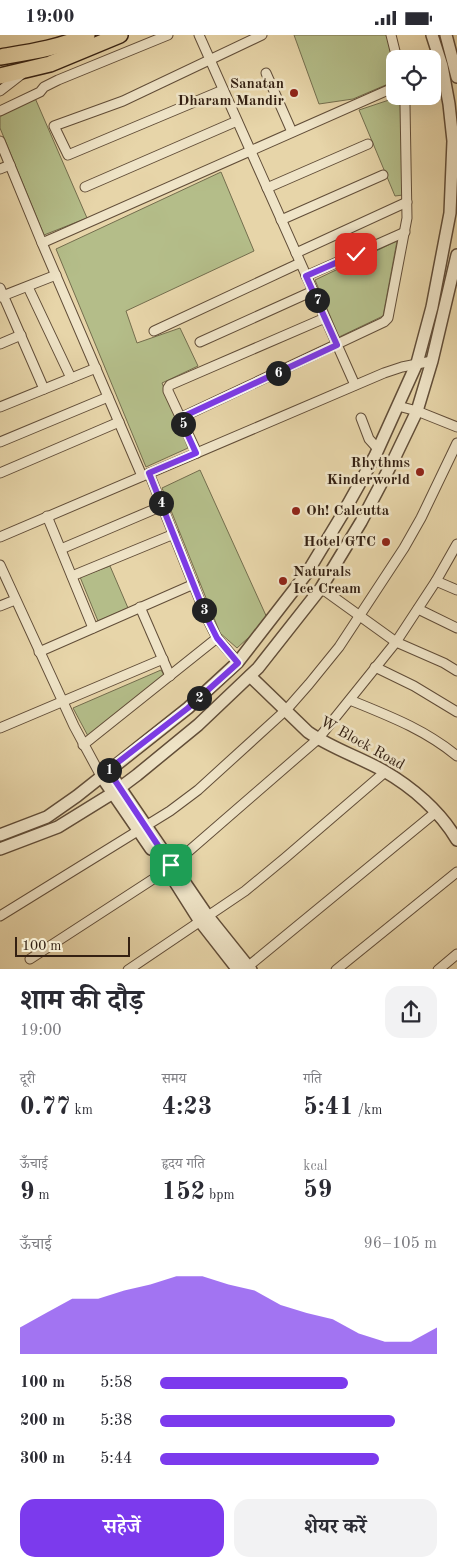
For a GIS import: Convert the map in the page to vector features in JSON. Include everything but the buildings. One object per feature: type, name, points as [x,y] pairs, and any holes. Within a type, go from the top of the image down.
[{"type":"main road","points":[[0,57],[68,43],[87,35]]},
{"type":"main road","points":[[0,76],[26,70],[78,53],[120,35]]},
{"type":"street","points":[[0,111],[40,92],[44,87],[58,80],[168,35]]},
{"type":"street","points":[[199,35],[355,385]]},
{"type":"street","points":[[223,90],[68,155],[54,126],[123,101],[262,35]]},
{"type":"street","points":[[391,35],[395,50]]},
{"type":"street","points":[[432,35],[434,50]]},
{"type":"street","points":[[446,35],[457,77]]},
{"type":"street","points":[[0,91],[26,70]]},
{"type":"street","points":[[266,73],[292,132]]},
{"type":"street","points":[[0,835],[47,817],[77,796],[188,708],[238,663],[307,573],[342,515],[378,449],[417,363],[432,307],[450,213],[453,141],[449,104],[441,80]]},
{"type":"street","points":[[42,243],[386,91]]},
{"type":"street","points":[[180,418],[337,345],[384,322],[388,318],[405,232],[407,202],[405,105]]},
{"type":"street","points":[[85,187],[237,121]]},
{"type":"street","points":[[0,141],[108,397],[162,505],[217,638],[238,663]]},
{"type":"street","points":[[267,188],[368,145]]},
{"type":"street","points":[[0,169],[10,165]]},
{"type":"street","points":[[281,220],[383,175]]},
{"type":"street","points":[[296,253],[407,202]]},
{"type":"street","points":[[306,276],[405,232]]},
{"type":"street","points":[[0,849],[58,827],[117,790],[198,725],[258,668],[321,587],[361,522],[393,461],[416,411],[432,361],[457,255]]},
{"type":"street","points":[[154,331],[300,263]]},
{"type":"street","points":[[44,389],[1,294],[28,287],[56,275]]},
{"type":"street","points":[[28,287],[71,378]]},
{"type":"street","points":[[200,342],[313,291]]},
{"type":"street","points":[[196,453],[168,391],[170,385],[325,318]]},
{"type":"street","points":[[0,344],[20,335]]},
{"type":"street","points":[[0,537],[384,373],[417,363],[432,361]]},
{"type":"street","points":[[0,407],[96,368]]},
{"type":"street","points":[[0,442],[108,397]]},
{"type":"street","points":[[398,406],[457,427]]},
{"type":"street","points":[[361,418],[369,439],[378,449]]},
{"type":"street","points":[[0,473],[119,422]]},
{"type":"street","points":[[0,916],[142,828],[198,790],[286,709],[309,685],[339,647],[404,548],[421,518],[457,443]]},
{"type":"street","points":[[61,549],[162,505]]},
{"type":"street","points":[[47,516],[93,628]]},
{"type":"street","points":[[72,575],[174,534]]},
{"type":"street","points":[[30,959],[169,867],[318,739],[396,642],[456,547]]},
{"type":"street","points":[[0,565],[83,745],[117,790],[203,918],[245,969],[436,812]]},
{"type":"street","points":[[436,581],[457,590]]},
{"type":"street","points":[[39,652],[194,584]]},
{"type":"street","points":[[321,587],[396,642],[444,663],[457,671]]},
{"type":"street","points":[[0,606],[15,600]]},
{"type":"street","points":[[140,607],[170,675]]},
{"type":"street","points":[[418,609],[457,628]]},
{"type":"street","points":[[83,745],[217,638]]},
{"type":"street","points":[[0,728],[163,659]]},
{"type":"street","points":[[375,667],[414,686],[457,712]]},
{"type":"street","name":"W Block Road","points":[[250,676],[318,739],[385,771],[411,789],[436,812],[457,840]]},
{"type":"street","points":[[350,700],[408,723],[439,741],[457,756]]},
{"type":"street","points":[[128,969],[245,891],[385,771]]},
{"type":"street","points":[[336,969],[457,872]]},
{"type":"street","points":[[438,969],[457,954]]},
{"type":"green space","points":[[294,35],[387,35],[391,50],[386,50],[386,85],[353,99],[319,104]]},
{"type":"green space","points":[[35,98],[87,218],[44,235],[0,128],[0,112]]},
{"type":"green space","points":[[386,101],[386,105],[402,105],[404,147],[403,195],[395,196],[359,110]]},
{"type":"green space","points":[[221,172],[254,251],[126,311],[137,343],[180,328],[198,366],[162,383],[188,448],[146,467],[56,249]]},
{"type":"green space","points":[[397,241],[383,316],[339,337],[315,280]]},
{"type":"green space","points":[[200,470],[268,620],[237,648],[220,633],[162,488]]},
{"type":"green space","points":[[110,566],[128,608],[98,621],[80,577]]},
{"type":"green space","points":[[161,670],[164,675],[88,736],[73,708]]},
{"type":"place","name":"Sanatan Dharam Mandir","points":[[294,93]]},
{"type":"place","name":"Rhythms Kinderworld","points":[[420,472]]},
{"type":"place","name":"Oh! Calcutta","points":[[296,511]]},
{"type":"place","name":"Hotel GTC","points":[[386,542]]},
{"type":"place","name":"Naturals Ice Cream","points":[[283,581]]},
{"type":"route","points":[[171,865],[108,770],[188,708],[238,663],[217,638],[206,616],[149,473],[196,453],[180,418],[337,345],[306,276],[356,254]]}]
